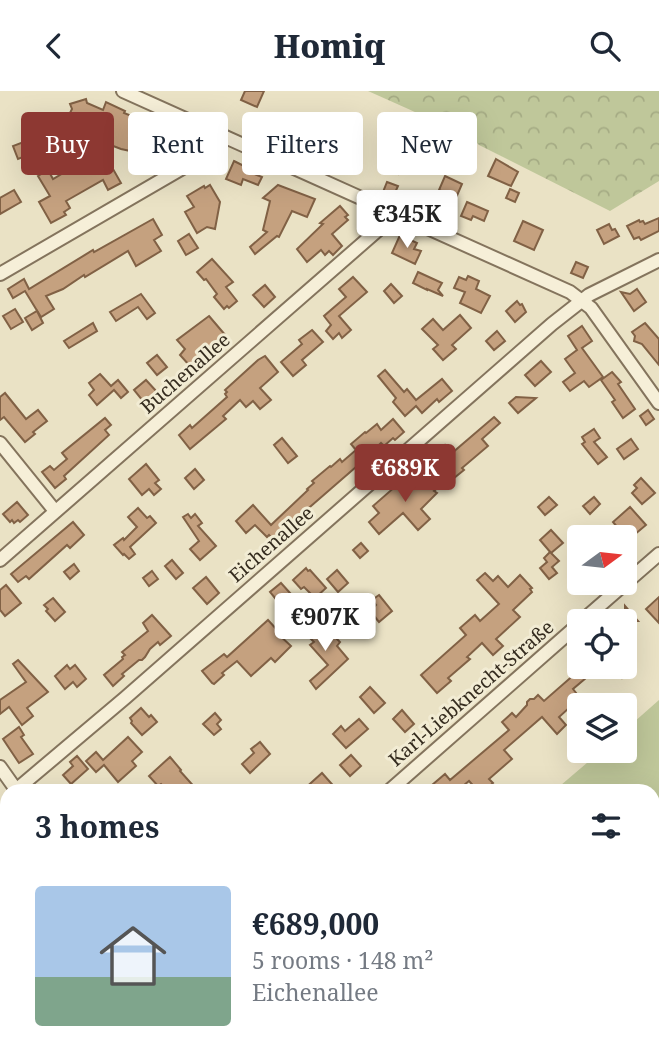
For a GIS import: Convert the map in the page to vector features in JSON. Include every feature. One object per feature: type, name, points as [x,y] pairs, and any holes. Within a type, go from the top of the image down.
[{"type":"street","points":[[123,91],[170,112]]},
{"type":"street","points":[[228,138],[559,287],[582,300],[591,308],[658,398]]},
{"type":"street","points":[[0,274],[170,175]]},
{"type":"street","name":"Buchenallee","points":[[0,560],[323,279],[386,223],[393,212]]},
{"type":"street","name":"Eichenallee","points":[[24,784],[582,300],[659,260]]},
{"type":"street","points":[[0,443],[55,511]]},
{"type":"street","name":"Karl-Liebknecht-Straße","points":[[596,609],[659,554]]},
{"type":"street","name":"Karl-Liebknecht-Straße","points":[[397,784],[567,634]]},
{"type":"street","points":[[0,767],[13,784]]},
{"type":"green space","points":[[368,91],[659,91],[659,181],[610,211],[479,145],[477,112],[415,112]]},
{"type":"green space","points":[[659,700],[659,784],[562,784],[587,763],[637,763],[637,719]]},
{"type":"building","points":[[245,91],[264,91],[257,107],[241,100]]},
{"type":"building","points":[[86,99],[87,103],[103,110],[106,102],[125,111],[128,115],[128,150],[114,146],[114,112],[70,112],[70,104]]},
{"type":"building","points":[[21,143],[21,158],[18,159],[13,146]]},
{"type":"building","points":[[496,159],[518,172],[511,186],[488,176]]},
{"type":"building","points":[[234,161],[242,165],[242,175],[262,177],[258,185],[243,179],[241,185],[226,179]]},
{"type":"building","points":[[114,171],[121,183],[108,190],[103,180],[66,201],[70,208],[64,212],[66,215],[51,223],[39,202],[50,196],[38,176],[51,175],[53,179],[60,175],[114,175]]},
{"type":"building","points":[[445,176],[462,184],[456,198],[439,190]]},
{"type":"building","points":[[387,182],[398,186],[393,197],[383,192]]},
{"type":"building","points":[[210,185],[220,202],[215,229],[207,227],[197,233],[185,212],[194,207],[187,196]]},
{"type":"building","points":[[278,185],[315,199],[307,217],[292,211],[279,237],[255,254],[250,247],[267,232],[263,230],[270,201],[263,198]]},
{"type":"building","points":[[510,189],[519,193],[515,202],[506,198]]},
{"type":"building","points":[[14,190],[21,202],[0,214],[0,198]]},
{"type":"building","points":[[467,202],[488,211],[484,221],[473,216],[471,220],[461,216]]},
{"type":"building","points":[[340,206],[348,215],[345,217],[348,220],[332,234],[342,246],[333,255],[329,251],[325,255],[321,250],[307,262],[297,249],[323,224],[320,223]]},
{"type":"building","points":[[659,218],[659,231],[641,240],[639,237],[634,239],[627,226],[639,220],[645,224]]},
{"type":"building","points":[[153,219],[162,235],[154,240],[161,251],[136,266],[128,251],[85,277],[84,275],[46,296],[54,309],[41,317],[25,291],[13,298],[8,289],[24,279],[29,289],[93,250],[94,252]]},
{"type":"building","points":[[523,221],[543,230],[534,250],[514,241]]},
{"type":"building","points":[[609,224],[619,236],[604,244],[597,230]]},
{"type":"building","points":[[189,234],[198,248],[186,255],[178,241]]},
{"type":"building","points":[[400,235],[417,243],[414,249],[421,251],[415,264],[392,253]]},
{"type":"building","points":[[212,259],[233,282],[226,287],[237,301],[229,308],[227,306],[224,309],[214,297],[217,294],[197,272]]},
{"type":"building","points":[[576,262],[588,267],[583,278],[571,273]]},
{"type":"building","points":[[418,272],[442,283],[438,290],[443,296],[413,283]]},
{"type":"building","points":[[468,276],[479,281],[476,289],[490,296],[481,313],[460,303],[465,292],[454,288],[459,277],[466,280]]},
{"type":"building","points":[[353,277],[367,292],[339,316],[351,330],[342,338],[339,333],[333,339],[326,331],[331,325],[324,316],[346,297],[339,289]]},
{"type":"building","points":[[391,284],[402,296],[394,303],[384,291]]},
{"type":"building","points":[[265,285],[275,297],[264,307],[253,295]]},
{"type":"building","points":[[637,289],[646,302],[634,311],[621,292],[630,294]]},
{"type":"building","points":[[141,294],[155,313],[147,319],[138,307],[116,321],[110,312]]},
{"type":"building","points":[[517,301],[526,312],[515,322],[506,311]]},
{"type":"building","points":[[15,309],[23,322],[11,329],[3,316]]},
{"type":"building","points":[[37,311],[43,323],[32,330],[25,318]]},
{"type":"building","points":[[460,315],[471,328],[452,345],[456,349],[443,360],[433,349],[438,345],[422,329],[433,319],[443,330]]},
{"type":"building","points":[[209,316],[226,336],[190,366],[180,355],[185,349],[177,340]]},
{"type":"building","points":[[93,323],[97,331],[69,348],[64,341]]},
{"type":"building","points":[[645,323],[659,339],[659,365],[642,344],[634,341],[632,332]]},
{"type":"building","points":[[582,326],[592,341],[582,348],[603,377],[589,387],[584,381],[570,391],[563,382],[575,373],[565,359],[577,350],[568,336]]},
{"type":"building","points":[[312,330],[323,342],[302,360],[306,365],[293,376],[281,362],[302,344],[299,340]]},
{"type":"building","points":[[497,331],[505,341],[494,350],[486,341]]},
{"type":"building","points":[[157,355],[167,367],[157,375],[147,363]]},
{"type":"building","points":[[265,356],[278,372],[260,388],[271,400],[260,409],[253,401],[246,407],[240,400],[223,416],[226,419],[190,449],[179,435],[190,425],[192,428],[227,397],[225,390]]},
{"type":"building","points":[[541,361],[551,372],[535,386],[525,375]]},
{"type":"building","points":[[385,370],[404,392],[407,389],[416,400],[442,379],[452,391],[439,402],[437,399],[422,413],[416,406],[405,416],[393,402],[396,398],[378,376]]},
{"type":"building","points":[[612,372],[621,382],[618,384],[635,409],[623,418],[601,380]]},
{"type":"building","points":[[100,374],[111,386],[118,380],[128,392],[121,398],[114,390],[97,405],[89,395],[94,390],[89,383]]},
{"type":"building","points":[[146,380],[157,392],[152,396],[154,400],[147,406],[134,390]]},
{"type":"building","points":[[5,393],[26,419],[38,410],[47,421],[25,442],[4,417],[0,420],[0,397]]},
{"type":"building","points":[[516,397],[536,398],[518,413],[509,403]]},
{"type":"building","points":[[648,410],[654,419],[646,425],[640,416]]},
{"type":"building","points":[[494,417],[500,423],[482,439],[488,446],[454,478],[435,454],[445,445],[452,453]]},
{"type":"building","points":[[105,418],[111,425],[105,430],[109,435],[64,476],[66,479],[55,488],[42,472],[50,466],[54,470],[67,459],[62,453]]},
{"type":"building","points":[[393,419],[404,432],[384,446],[381,443],[273,539],[269,535],[267,537],[255,525],[246,533],[236,521],[253,505],[271,525],[308,490],[314,483],[312,481],[356,450],[351,444],[377,424],[381,430]]},
{"type":"building","points":[[594,429],[600,438],[594,442],[607,457],[598,464],[582,444],[585,442],[582,437]]},
{"type":"building","points":[[282,438],[297,456],[288,463],[274,445]]},
{"type":"building","points":[[631,439],[638,449],[624,459],[617,449]]},
{"type":"building","points":[[146,464],[159,480],[155,483],[161,489],[154,495],[149,489],[142,495],[129,479]]},
{"type":"building","points":[[195,469],[204,480],[194,489],[185,478]]},
{"type":"building","points":[[412,477],[418,484],[430,477],[439,487],[434,491],[437,493],[421,509],[430,519],[418,530],[403,513],[379,534],[369,522],[379,513],[373,506],[397,485],[399,487]]},
{"type":"building","points":[[641,478],[655,493],[642,504],[632,493],[637,488],[634,485]]},
{"type":"building","points":[[549,497],[557,505],[545,515],[538,507]]},
{"type":"building","points":[[594,497],[600,504],[590,514],[583,506]]},
{"type":"building","points":[[17,502],[28,515],[20,522],[18,520],[14,523],[3,514]]},
{"type":"building","points":[[630,507],[646,525],[637,532],[637,525],[616,525],[613,522]]},
{"type":"building","points":[[138,508],[156,523],[130,547],[135,554],[129,559],[114,545],[123,538],[124,540],[137,527],[128,517]]},
{"type":"building","points":[[188,514],[191,518],[195,514],[202,523],[198,526],[216,546],[200,560],[190,549],[199,541],[183,517]]},
{"type":"building","points":[[73,522],[84,535],[70,548],[67,545],[29,579],[26,576],[18,582],[11,574]]},
{"type":"building","points":[[551,530],[563,543],[551,553],[540,540]]},
{"type":"building","points":[[361,543],[368,551],[360,558],[353,550]]},
{"type":"building","points":[[550,552],[559,561],[552,567],[557,573],[549,579],[540,568],[547,562],[544,558]]},
{"type":"building","points":[[172,560],[183,573],[176,579],[165,566]]},
{"type":"building","points":[[74,564],[79,571],[70,579],[64,572]]},
{"type":"building","points":[[306,568],[326,588],[315,598],[293,580]]},
{"type":"building","points":[[337,570],[348,583],[338,592],[327,579]]},
{"type":"building","points":[[152,571],[158,579],[149,586],[143,578]]},
{"type":"building","points":[[485,573],[493,581],[498,576],[508,587],[520,575],[532,588],[532,592],[513,610],[520,617],[496,639],[503,646],[493,655],[482,643],[467,657],[470,659],[448,678],[451,681],[437,693],[421,675],[466,635],[460,628],[475,615],[480,621],[499,604],[477,580]]},
{"type":"building","points":[[206,577],[219,593],[207,604],[193,588]]},
{"type":"building","points":[[281,583],[290,593],[279,603],[270,592]]},
{"type":"building","points":[[6,585],[21,603],[5,616],[0,610],[0,590]]},
{"type":"building","points":[[379,595],[392,611],[379,622],[370,611],[376,605],[372,600]]},
{"type":"building","points":[[659,597],[659,623],[646,609]]},
{"type":"building","points":[[53,598],[65,612],[55,621],[44,605]]},
{"type":"building","points":[[348,604],[357,615],[349,621],[340,611]]},
{"type":"building","points":[[152,615],[171,636],[160,645],[158,642],[142,660],[122,674],[124,676],[113,686],[104,675],[123,659],[125,655],[122,652],[148,631],[143,623]]},
{"type":"building","points":[[268,620],[291,646],[275,662],[271,658],[251,676],[237,661],[212,683],[202,671],[224,654],[227,657]]},
{"type":"building","points":[[311,622],[327,637],[331,633],[340,642],[337,646],[348,659],[316,689],[310,681],[328,665],[310,645],[314,642],[303,631]]},
{"type":"building","points":[[18,660],[48,692],[27,708],[33,716],[22,725],[9,707],[0,714],[0,700],[26,682],[13,664]]},
{"type":"building","points":[[67,665],[70,669],[75,665],[86,679],[77,687],[73,682],[65,689],[55,676]]},
{"type":"building","points":[[569,679],[585,679],[573,689],[576,693],[567,693],[567,710],[559,717],[566,725],[557,734],[542,717],[504,750],[512,759],[489,779],[492,784],[472,784],[469,781],[465,784],[433,784],[445,774],[450,780],[509,730],[502,722],[512,713],[516,717],[530,699],[538,695],[544,701]]},
{"type":"building","points":[[370,687],[385,703],[374,713],[360,697]]},
{"type":"building","points":[[141,708],[157,722],[142,735],[130,718]]},
{"type":"building","points":[[402,710],[414,724],[405,732],[393,719]]},
{"type":"building","points":[[215,713],[221,720],[217,724],[221,729],[214,735],[203,724]]},
{"type":"building","points":[[359,719],[368,729],[346,748],[333,734],[341,726],[345,731]]},
{"type":"building","points":[[19,727],[24,735],[21,737],[33,754],[19,763],[3,739]]},
{"type":"building","points":[[128,737],[142,752],[132,761],[136,766],[118,782],[104,765],[96,772],[86,761],[96,752],[103,760]]},
{"type":"building","points":[[260,742],[270,754],[250,773],[242,764],[254,753],[251,749]]},
{"type":"building","points":[[351,755],[361,766],[350,776],[340,765]]},
{"type":"building","points":[[77,756],[88,769],[71,784],[63,775],[73,766],[70,762]]},
{"type":"building","points":[[170,757],[192,784],[156,784],[149,776]]},
{"type":"building","points":[[322,773],[332,784],[310,784]]}]
